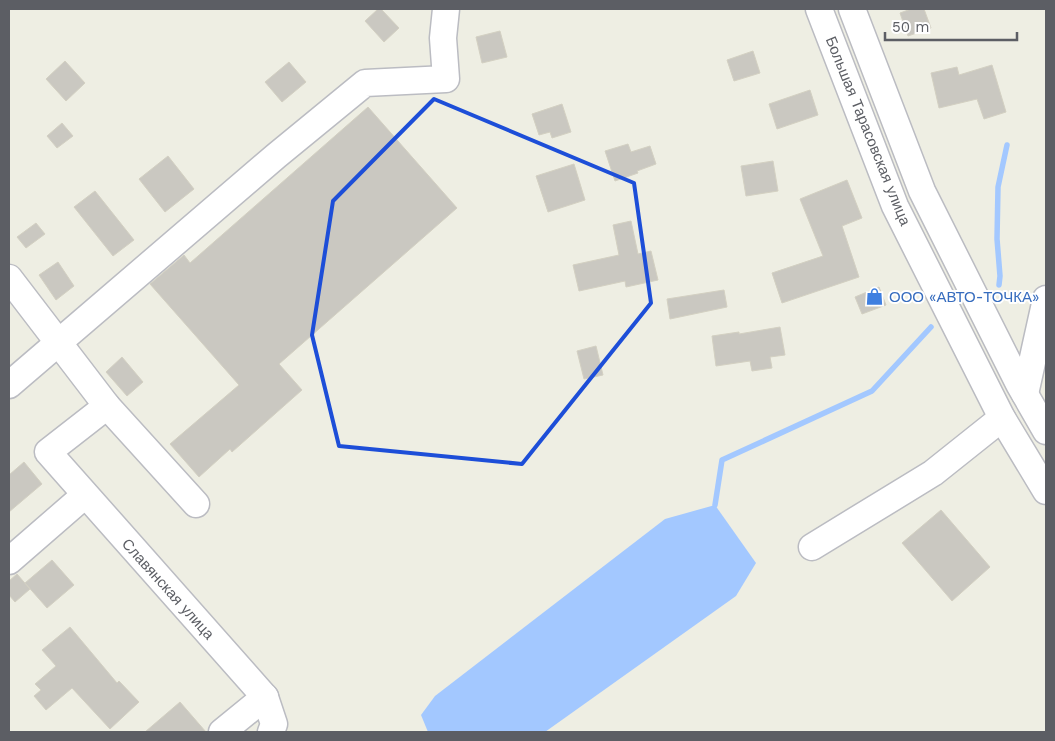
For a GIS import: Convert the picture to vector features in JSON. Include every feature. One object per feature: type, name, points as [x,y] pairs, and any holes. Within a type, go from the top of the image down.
[{"type":"street","points":[[9,385],[276,156],[366,83],[446,79],[443,38],[446,9]]},
{"type":"street","name":"Большая Тарасовская улица","points":[[819,9],[895,206],[1002,418],[1046,491]]},
{"type":"street","name":"Большая Тарасовская улица","points":[[852,9],[922,192],[1019,384],[1046,431]]},
{"type":"street","points":[[9,278],[107,406],[196,504]]},
{"type":"street","points":[[1025,394],[1046,299]]},
{"type":"street","name":"Славянская улица","points":[[107,406],[48,452],[264,697],[274,724],[271,732]]},
{"type":"street","points":[[812,547],[933,473],[1002,418]]},
{"type":"street","points":[[9,561],[85,495]]},
{"type":"street","points":[[222,732],[264,697]]},
{"type":"highlighted area","points":[[434,99],[634,183],[651,303],[522,464],[339,446],[312,335],[333,201]]},
{"type":"water","points":[[715,505],[756,563],[736,596],[545,732],[428,732],[421,715],[435,696],[665,519]]},
{"type":"building","points":[[378,9],[381,9],[399,28],[384,42],[365,21]]},
{"type":"building","points":[[911,9],[924,9],[931,28],[908,36],[900,13]]},
{"type":"building","points":[[500,31],[507,57],[482,63],[476,37]]},
{"type":"building","points":[[753,51],[760,73],[734,81],[727,60]]},
{"type":"building","points":[[65,61],[85,83],[66,101],[46,79]]},
{"type":"building","points":[[289,62],[306,82],[282,102],[265,82]]},
{"type":"building","points":[[992,65],[1006,112],[984,119],[977,99],[939,108],[931,73],[957,67],[959,75]]},
{"type":"building","points":[[810,90],[818,115],[777,129],[769,104]]},
{"type":"building","points":[[562,104],[571,132],[552,138],[550,132],[539,135],[532,114]]},
{"type":"building","points":[[368,107],[457,208],[279,364],[302,390],[232,452],[230,449],[199,477],[170,444],[239,385],[150,284],[184,255],[190,263]]},
{"type":"building","points":[[62,123],[73,136],[57,148],[47,136]]},
{"type":"building","points":[[628,144],[631,152],[650,146],[656,164],[615,181],[605,151]]},
{"type":"building","points":[[168,156],[194,189],[165,212],[139,179]]},
{"type":"building","points":[[773,161],[778,191],[746,196],[741,166]]},
{"type":"building","points":[[574,164],[585,200],[548,212],[536,176]]},
{"type":"building","points":[[847,180],[862,218],[842,226],[859,277],[782,303],[772,273],[823,256],[800,199]]},
{"type":"building","points":[[95,191],[134,240],[113,256],[74,207]]},
{"type":"building","points":[[631,221],[638,254],[651,251],[658,280],[626,287],[625,281],[579,291],[573,265],[619,255],[613,225]]},
{"type":"building","points":[[36,223],[45,234],[26,248],[17,237]]},
{"type":"building","points":[[58,262],[74,286],[56,300],[39,275]]},
{"type":"building","points":[[879,287],[886,305],[862,314],[855,297]]},
{"type":"building","points":[[724,290],[727,307],[670,319],[667,299]]},
{"type":"building","points":[[780,327],[785,355],[770,357],[772,368],[752,371],[750,361],[716,366],[712,336],[739,332],[739,334]]},
{"type":"building","points":[[596,346],[603,375],[584,379],[577,351]]},
{"type":"building","points":[[122,357],[143,382],[127,396],[106,372]]},
{"type":"building","points":[[24,462],[42,484],[9,512],[9,475]]},
{"type":"building","points":[[941,510],[990,567],[952,601],[902,543]]},
{"type":"building","points":[[52,560],[74,585],[47,608],[25,583]]},
{"type":"building","points":[[17,574],[30,589],[15,602],[9,595],[9,581]]},
{"type":"building","points":[[70,627],[117,683],[119,681],[139,702],[110,729],[72,688],[46,710],[34,696],[41,690],[35,684],[56,666],[42,650]]},
{"type":"building","points":[[180,702],[206,732],[145,732]]},
{"type":"waterway","points":[[999,285],[997,239],[998,187],[1007,145]]},
{"type":"waterway","points":[[715,505],[722,460],[872,391],[931,327]]},
{"type":"place","name":"ООО «АВТО-ТОЧКА»","points":[[875,297]]}]
